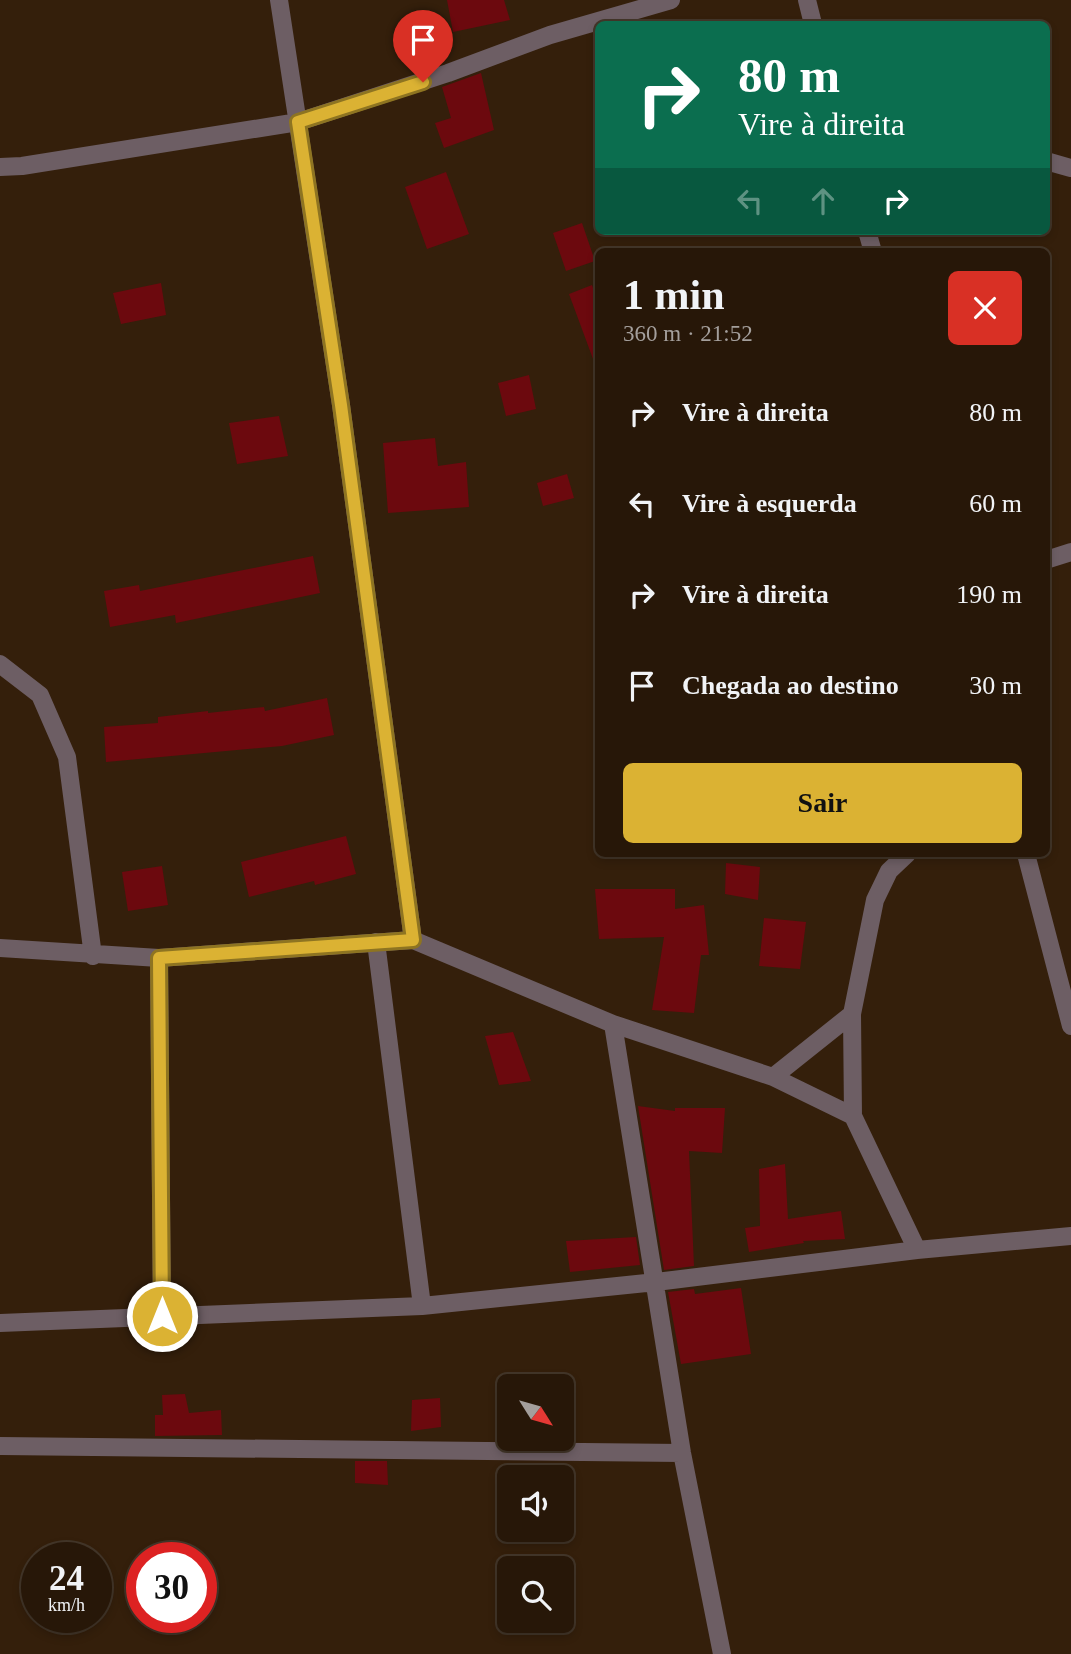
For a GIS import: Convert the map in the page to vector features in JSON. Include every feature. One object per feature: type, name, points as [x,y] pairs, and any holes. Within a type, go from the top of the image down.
[{"type":"street","points":[[279,0],[341,405],[413,940]]},
{"type":"street","points":[[598,21],[671,0]]},
{"type":"street","points":[[807,0],[812,21]]},
{"type":"street","points":[[0,167],[22,166],[298,122],[448,74],[550,35],[595,22]]},
{"type":"street","points":[[1050,162],[1071,168]]},
{"type":"street","points":[[1050,559],[1071,552]]},
{"type":"street","points":[[0,664],[40,695],[66,757],[93,956]]},
{"type":"street","points":[[904,857],[889,871],[875,900],[852,1014],[853,1116],[917,1250]]},
{"type":"street","points":[[1027,857],[1071,1026]]},
{"type":"street","points":[[0,948],[93,956],[159,958],[413,940],[612,1024],[773,1077],[853,1116]]},
{"type":"street","points":[[376,942],[422,1306]]},
{"type":"street","points":[[159,958],[162,1316]]},
{"type":"street","points":[[773,1077],[852,1014]]},
{"type":"street","points":[[612,1024],[656,1282],[681,1453],[722,1654]]},
{"type":"street","points":[[0,1323],[422,1306],[656,1282],[917,1250],[1071,1236]]},
{"type":"street","points":[[0,1446],[681,1453]]},
{"type":"building","points":[[447,0],[504,0],[510,20],[453,32]]},
{"type":"building","points":[[481,73],[494,130],[444,148],[435,123],[451,118],[442,87]]},
{"type":"building","points":[[446,172],[469,234],[427,249],[405,187]]},
{"type":"building","points":[[582,223],[595,261],[566,271],[553,233]]},
{"type":"building","points":[[161,283],[166,315],[121,324],[113,293]]},
{"type":"building","points":[[592,285],[595,294],[595,364],[569,294]]},
{"type":"building","points":[[529,375],[536,409],[506,416],[498,383]]},
{"type":"building","points":[[279,416],[288,456],[237,464],[229,423]]},
{"type":"building","points":[[435,438],[438,466],[466,462],[469,507],[388,513],[383,443]]},
{"type":"building","points":[[567,474],[574,498],[543,506],[537,483]]},
{"type":"building","points":[[313,556],[320,593],[176,623],[175,615],[110,627],[104,591],[139,585],[140,591]]},
{"type":"building","points":[[327,698],[334,735],[282,746],[106,762],[104,727],[158,723],[158,717],[208,711],[264,707],[265,711]]},
{"type":"building","points":[[346,836],[356,874],[315,885],[314,881],[249,897],[241,862]]},
{"type":"building","points":[[726,863],[760,867],[758,900],[725,894]]},
{"type":"building","points":[[162,866],[168,905],[128,911],[122,872]]},
{"type":"building","points":[[595,889],[675,889],[675,909],[704,905],[709,955],[701,955],[694,1013],[652,1010],[664,937],[599,939]]},
{"type":"building","points":[[764,918],[806,922],[800,969],[759,966]]},
{"type":"building","points":[[513,1032],[531,1081],[499,1085],[485,1036]]},
{"type":"building","points":[[638,1106],[675,1111],[675,1108],[725,1108],[722,1153],[689,1151],[694,1266],[664,1270]]},
{"type":"building","points":[[785,1164],[788,1219],[841,1211],[845,1239],[803,1241],[804,1243],[749,1252],[745,1228],[760,1226],[759,1169]]},
{"type":"building","points":[[636,1237],[640,1265],[570,1272],[566,1241]]},
{"type":"building","points":[[741,1288],[751,1354],[681,1364],[668,1292],[694,1289],[695,1294]]},
{"type":"building","points":[[185,1394],[189,1413],[221,1410],[222,1435],[155,1436],[155,1415],[163,1415],[162,1395]]},
{"type":"building","points":[[440,1398],[441,1427],[411,1431],[412,1400]]},
{"type":"building","points":[[355,1461],[387,1461],[388,1485],[355,1483]]},
{"type":"route","points":[[162,1316],[159,958],[413,940],[341,405],[298,122],[423,82]]}]
